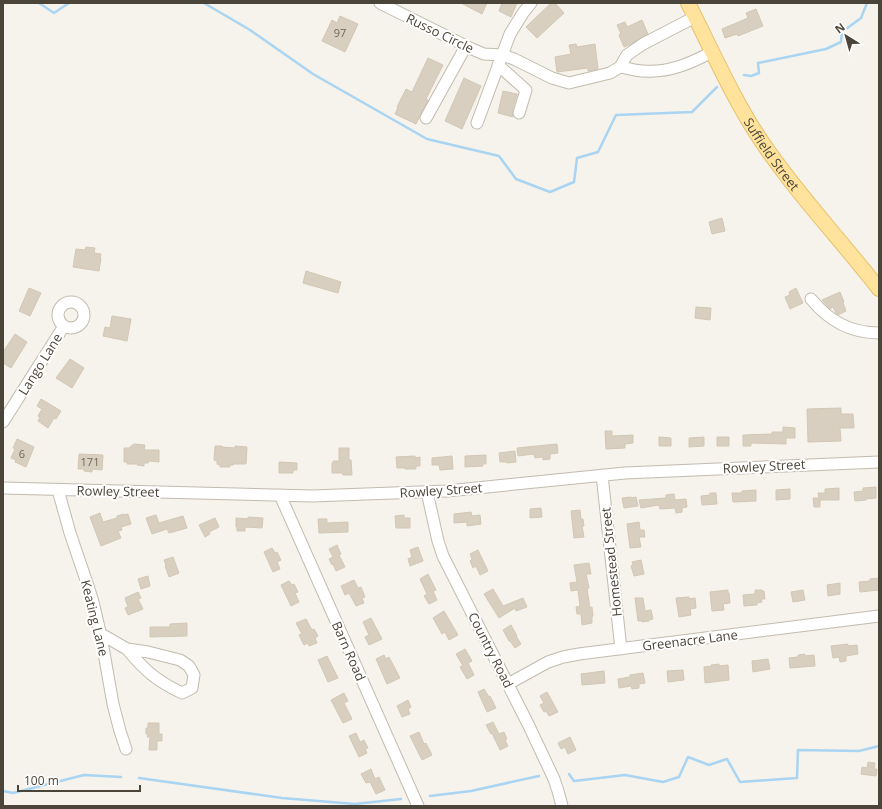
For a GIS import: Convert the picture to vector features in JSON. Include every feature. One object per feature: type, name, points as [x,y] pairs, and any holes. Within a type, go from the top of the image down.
[{"type":"main road","name":"Suffield Street","points":[[688,3],[734,96],[751,125],[765,146],[822,220],[879,290]]},
{"type":"street","name":"Russo Circle","points":[[380,3],[484,54],[500,60],[514,60],[552,78],[569,84],[610,73],[620,67]]},
{"type":"street","points":[[477,123],[510,34],[531,3]]},
{"type":"street","points":[[695,17],[644,44],[627,55],[620,67],[644,71],[664,71],[688,64],[712,52]]},
{"type":"street","points":[[426,118],[466,46]]},
{"type":"street","points":[[500,60],[526,90],[519,113]]},
{"type":"street","points":[[811,299],[818,308],[834,321],[865,332],[879,333]]},
{"type":"street","name":"Lango Lane","points":[[3,422],[64,326]]},
{"type":"street","name":"Rowley Street","points":[[3,488],[312,496],[447,492],[625,473],[879,462]]},
{"type":"street","name":"Homestead Street","points":[[602,475],[621,649]]},
{"type":"street","name":"Keating Lane","points":[[58,490],[70,533],[88,586],[101,634],[114,708],[118,726],[126,749]]},
{"type":"street","name":"Country Road","points":[[427,492],[438,541],[443,556],[554,779],[562,806]]},
{"type":"street","name":"Barn Road","points":[[280,495],[418,806]]},
{"type":"street","name":"Greenacre Lane","points":[[508,684],[555,660],[579,654],[879,616]]},
{"type":"street","points":[[101,634],[127,649],[150,674],[168,686],[182,692],[192,688],[194,675],[189,666],[180,660],[148,652],[127,649]]},
{"type":"building","points":[[461,3],[487,3],[482,14]]},
{"type":"building","points":[[502,3],[517,3],[511,17],[499,11]]},
{"type":"building","points":[[551,3],[555,3],[564,13],[537,38],[526,27]]},
{"type":"building","points":[[756,9],[763,26],[738,36],[737,34],[725,38],[722,29],[748,18],[746,13]]},
{"type":"building","points":[[340,16],[358,24],[345,52],[322,41],[332,20],[337,23]]},
{"type":"building","points":[[642,20],[648,34],[624,47],[617,25],[625,22],[627,27]]},
{"type":"building","points":[[576,44],[577,47],[595,44],[598,69],[588,71],[588,68],[557,72],[555,57],[571,54],[569,45]]},
{"type":"building","points":[[428,58],[443,65],[426,99],[428,100],[416,124],[395,114],[406,89],[412,92]]},
{"type":"building","points":[[464,78],[481,86],[462,129],[445,121]]},
{"type":"building","points":[[503,91],[517,94],[512,111],[513,117],[498,113]]},
{"type":"building","points":[[722,218],[725,231],[712,234],[709,222]]},
{"type":"building","points":[[86,247],[95,248],[94,253],[101,254],[99,271],[73,267],[76,249],[85,250]]},
{"type":"building","points":[[306,271],[341,282],[338,293],[303,283]]},
{"type":"building","points":[[29,288],[41,293],[30,316],[19,311]]},
{"type":"building","points":[[796,288],[803,303],[790,309],[785,297],[790,295],[789,292]]},
{"type":"building","points":[[840,292],[846,311],[838,315],[833,307],[830,309],[822,300]]},
{"type":"building","points":[[696,307],[711,308],[710,320],[695,318]]},
{"type":"building","points":[[112,316],[131,319],[127,341],[103,336],[105,327],[110,328]]},
{"type":"building","points":[[15,334],[27,342],[11,368],[3,363],[3,352]]},
{"type":"building","points":[[70,359],[84,368],[72,388],[56,378]]},
{"type":"building","points":[[41,399],[61,411],[56,419],[54,418],[48,428],[38,421],[40,417],[38,416],[42,409],[37,406]]},
{"type":"building","points":[[841,408],[841,414],[853,414],[854,428],[840,428],[841,441],[808,442],[807,409]]},
{"type":"building","points":[[783,427],[795,428],[795,438],[786,438],[786,444],[751,443],[751,446],[743,446],[743,435],[783,432]]},
{"type":"building","points":[[605,431],[612,431],[612,436],[633,435],[633,443],[625,444],[625,448],[606,449]]},
{"type":"building","points":[[659,437],[671,438],[671,446],[659,446]]},
{"type":"building","points":[[704,437],[704,446],[689,447],[689,438]]},
{"type":"building","points":[[717,437],[729,437],[729,446],[717,446]]},
{"type":"building","points":[[17,439],[34,447],[26,467],[15,462],[16,460],[11,458]]},
{"type":"building","points":[[134,444],[145,445],[144,450],[159,450],[159,462],[149,461],[148,463],[144,463],[144,466],[137,465],[138,464],[127,464],[127,462],[124,462],[124,448],[129,448]]},
{"type":"building","points":[[557,444],[558,453],[550,454],[550,459],[543,460],[543,457],[535,458],[534,454],[518,456],[517,448]]},
{"type":"building","points":[[215,446],[235,448],[235,446],[247,447],[246,464],[233,464],[230,465],[230,467],[220,467],[220,465],[217,464],[217,461],[214,460]]},
{"type":"building","points":[[339,448],[349,448],[349,460],[351,460],[352,475],[332,473],[333,461],[339,461]]},
{"type":"building","points":[[515,451],[516,462],[500,462],[499,453]]},
{"type":"building","points":[[79,454],[103,455],[102,470],[92,469],[92,472],[84,471],[84,469],[78,469]]},
{"type":"building","points":[[486,455],[486,464],[482,464],[483,466],[465,467],[465,456]]},
{"type":"building","points":[[415,456],[415,458],[420,457],[420,466],[416,466],[416,469],[397,468],[396,457]]},
{"type":"building","points":[[452,456],[453,469],[440,470],[439,465],[432,465],[432,458]]},
{"type":"building","points":[[279,462],[297,463],[297,470],[293,470],[293,473],[279,473]]},
{"type":"building","points":[[876,487],[876,498],[855,501],[854,492],[863,491],[863,488]]},
{"type":"building","points":[[839,488],[839,500],[820,500],[820,507],[814,507],[813,498],[819,498],[818,493],[825,493],[825,489]]},
{"type":"building","points":[[790,489],[790,499],[776,500],[776,490]]},
{"type":"building","points":[[756,490],[756,501],[733,502],[732,493],[742,493],[742,491]]},
{"type":"building","points":[[710,493],[716,493],[717,504],[702,505],[701,496],[710,495]]},
{"type":"building","points":[[674,494],[675,500],[686,499],[687,507],[682,508],[682,512],[676,513],[675,508],[660,509],[659,505],[641,508],[639,500],[666,498],[666,495]]},
{"type":"building","points":[[636,497],[638,506],[624,508],[622,498]]},
{"type":"building","points":[[541,508],[542,517],[530,518],[530,509]]},
{"type":"building","points":[[580,510],[581,519],[583,519],[584,526],[582,526],[584,537],[574,538],[571,511]]},
{"type":"building","points":[[471,512],[472,516],[480,515],[481,524],[467,526],[467,522],[454,523],[454,514]]},
{"type":"building","points":[[100,513],[103,522],[117,518],[117,516],[128,514],[131,524],[121,527],[122,530],[118,531],[121,538],[101,546],[90,517]]},
{"type":"building","points":[[156,515],[159,523],[183,516],[187,528],[169,533],[167,529],[152,534],[146,518]]},
{"type":"building","points":[[404,515],[404,518],[410,518],[410,528],[396,528],[395,516]]},
{"type":"building","points":[[248,517],[263,518],[262,528],[245,527],[245,531],[237,531],[236,518],[248,519]]},
{"type":"building","points":[[215,518],[219,527],[209,532],[210,534],[205,537],[199,525]]},
{"type":"building","points":[[318,519],[327,519],[327,523],[348,522],[348,532],[319,533]]},
{"type":"building","points":[[639,522],[640,530],[644,530],[645,537],[639,537],[641,547],[630,548],[627,524]]},
{"type":"building","points":[[337,545],[341,554],[339,555],[345,567],[336,571],[329,559],[333,557],[329,549]]},
{"type":"building","points":[[418,547],[423,561],[410,566],[408,559],[412,557],[410,550]]},
{"type":"building","points":[[272,548],[275,553],[277,552],[281,560],[277,562],[280,569],[273,572],[264,552]]},
{"type":"building","points":[[478,550],[488,571],[480,575],[476,566],[473,568],[470,561],[472,559],[470,554]]},
{"type":"building","points":[[173,557],[179,573],[169,577],[164,560]]},
{"type":"building","points":[[641,560],[644,574],[634,576],[631,566],[633,565],[632,562]]},
{"type":"building","points":[[589,563],[591,574],[586,574],[589,588],[587,589],[593,616],[592,623],[582,625],[581,614],[577,614],[576,607],[580,606],[578,590],[571,591],[570,583],[577,582],[574,565]]},
{"type":"building","points":[[428,574],[436,590],[433,591],[437,600],[429,604],[424,596],[427,594],[420,579]]},
{"type":"building","points":[[148,576],[150,586],[141,589],[138,579]]},
{"type":"building","points":[[879,578],[879,590],[860,592],[859,582]]},
{"type":"building","points":[[354,580],[358,588],[361,587],[365,597],[362,598],[364,603],[356,606],[349,593],[345,595],[341,586]]},
{"type":"building","points":[[289,581],[292,585],[294,584],[298,592],[295,593],[299,602],[291,606],[281,585]]},
{"type":"building","points":[[840,583],[840,594],[828,596],[827,585]]},
{"type":"building","points":[[493,589],[503,606],[523,598],[527,607],[516,611],[515,608],[499,618],[484,594]]},
{"type":"building","points":[[728,590],[730,603],[723,604],[724,610],[712,611],[710,592]]},
{"type":"building","points":[[755,590],[764,591],[765,599],[761,599],[762,602],[757,603],[757,605],[744,606],[743,595],[755,594]]},
{"type":"building","points":[[803,590],[805,600],[793,602],[791,592]]},
{"type":"building","points":[[138,592],[141,598],[138,599],[143,609],[128,615],[125,608],[128,607],[125,598]]},
{"type":"building","points":[[689,597],[689,599],[695,598],[696,608],[690,609],[691,615],[679,617],[676,598]]},
{"type":"building","points":[[635,598],[643,598],[645,611],[651,610],[653,619],[642,622],[638,621]]},
{"type":"building","points":[[444,611],[458,635],[449,640],[445,632],[442,634],[433,618]]},
{"type":"building","points":[[371,618],[382,639],[369,645],[365,637],[369,635],[363,622]]},
{"type":"building","points":[[306,619],[312,630],[314,629],[318,636],[315,638],[317,643],[309,646],[308,643],[304,645],[299,635],[302,634],[296,623]]},
{"type":"building","points":[[187,623],[187,636],[150,637],[150,627],[170,627],[170,624]]},
{"type":"building","points":[[511,625],[521,644],[515,648],[503,630]]},
{"type":"building","points":[[848,644],[848,646],[857,645],[858,654],[846,656],[846,661],[840,662],[839,657],[833,658],[831,646]]},
{"type":"building","points":[[465,649],[472,661],[468,663],[474,675],[467,679],[460,667],[463,666],[456,654]]},
{"type":"building","points":[[805,654],[805,656],[814,655],[815,666],[790,668],[789,658],[798,657],[798,655]]},
{"type":"building","points":[[384,655],[386,659],[389,657],[400,678],[387,684],[376,659]]},
{"type":"building","points":[[327,656],[338,678],[328,682],[318,660]]},
{"type":"building","points":[[768,659],[770,669],[753,672],[752,661]]},
{"type":"building","points":[[719,664],[719,666],[728,665],[729,680],[705,683],[704,667]]},
{"type":"building","points":[[683,670],[684,680],[668,682],[667,671]]},
{"type":"building","points":[[604,671],[605,683],[582,685],[581,674]]},
{"type":"building","points":[[643,673],[645,683],[639,684],[639,688],[632,689],[631,686],[619,688],[618,679]]},
{"type":"building","points":[[484,689],[489,697],[490,696],[496,708],[487,712],[478,692]]},
{"type":"building","points":[[547,692],[558,712],[549,716],[546,711],[544,712],[540,705],[544,703],[540,696]]},
{"type":"building","points":[[344,693],[348,701],[344,703],[352,719],[343,723],[331,700]]},
{"type":"building","points":[[408,700],[411,707],[408,709],[410,714],[402,717],[397,706]]},
{"type":"building","points":[[493,722],[499,734],[504,732],[507,739],[505,740],[508,746],[500,750],[492,733],[491,734],[486,725]]},
{"type":"building","points":[[148,723],[159,723],[159,734],[162,734],[162,741],[157,741],[157,750],[149,750],[150,737],[147,737],[148,735],[146,734]]},
{"type":"building","points":[[419,732],[424,744],[426,743],[432,755],[422,760],[410,736]]},
{"type":"building","points":[[356,733],[360,742],[364,740],[368,748],[365,749],[367,753],[359,757],[349,736]]},
{"type":"building","points":[[570,737],[576,750],[568,754],[565,747],[561,749],[558,743]]},
{"type":"building","points":[[868,762],[875,763],[874,769],[877,769],[876,776],[861,774],[862,767],[867,768]]},
{"type":"building","points":[[371,769],[375,779],[379,777],[385,790],[376,794],[370,782],[366,783],[361,774]]},
{"type":"waterway","points":[[39,3],[54,13],[69,3]]},
{"type":"waterway","points":[[204,3],[250,30],[313,74],[427,139],[499,156],[516,179],[550,192],[574,182],[577,158],[598,152],[616,115],[692,112],[717,87]]},
{"type":"waterway","points":[[744,75],[751,76],[759,73],[758,63],[826,49],[841,42],[842,32],[861,18],[867,3]]},
{"type":"waterway","points":[[569,774],[574,781],[625,775],[663,782],[679,777],[688,757],[709,765],[727,759],[740,782],[797,778],[798,750],[859,751],[879,746]]},
{"type":"waterway","points":[[3,791],[13,793],[84,775],[121,777]]},
{"type":"waterway","points":[[430,796],[471,791],[539,776]]},
{"type":"waterway","points":[[139,778],[282,798],[355,804],[401,799]]}]
